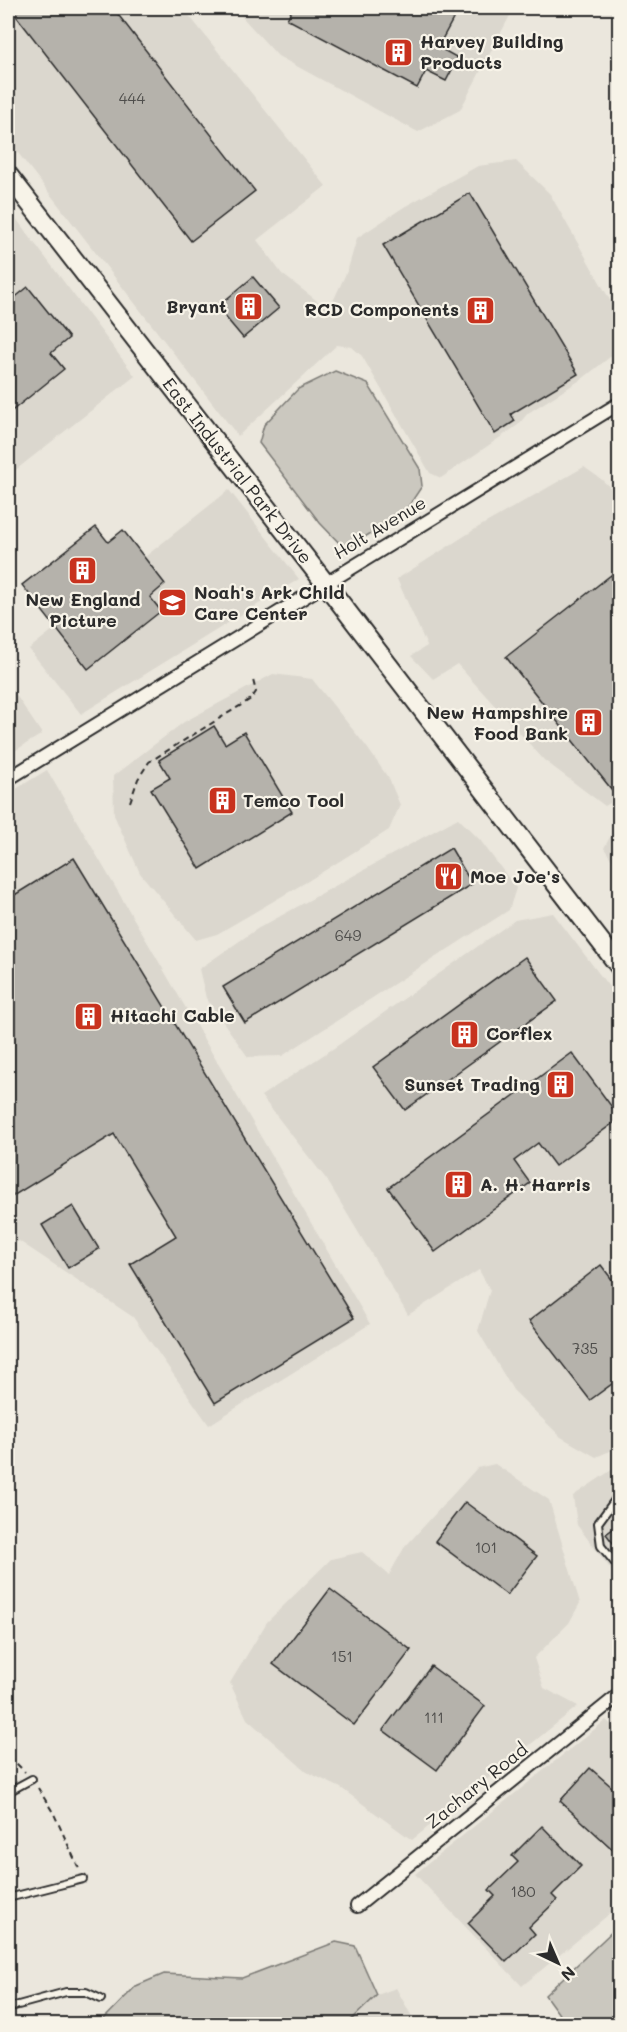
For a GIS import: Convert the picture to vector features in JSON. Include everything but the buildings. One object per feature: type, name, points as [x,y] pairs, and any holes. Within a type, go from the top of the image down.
[{"type":"street","name":"East Industrial Park Drive","points":[[8,176],[620,967]]},
{"type":"street","name":"Holt Avenue","points":[[8,779],[620,403]]},
{"type":"street","name":"Zachary Road","points":[[357,1906],[620,1694]]},
{"type":"lane","points":[[620,1493],[598,1523],[601,1546],[620,1569]]},
{"type":"lane","points":[[8,1792],[32,1779]]},
{"type":"lane","points":[[8,1898],[83,1879]]},
{"type":"lane","points":[[11,2007],[66,1992],[86,1992],[101,1999]]},
{"type":"path","points":[[130,802],[138,779],[149,762],[250,699],[256,692],[253,680]]},
{"type":"path","points":[[8,1758],[32,1779],[54,1814],[83,1879]]},
{"type":"shaded area","points":[[8,8],[183,8],[326,186],[257,240],[282,274],[329,310],[348,269],[357,238],[404,207],[478,166],[516,161],[550,194],[619,316],[619,350],[582,379],[528,413],[518,425],[441,478],[430,473],[362,356],[352,347],[337,345],[238,436],[8,140]]},
{"type":"shaded area","points":[[234,8],[514,8],[460,110],[418,132],[278,56]]},
{"type":"shaded area","points":[[8,208],[135,376],[8,476]]},
{"type":"shaded area","points":[[335,371],[368,384],[420,469],[422,486],[404,513],[345,549],[320,523],[259,443],[264,425],[298,389]]},
{"type":"shaded area","points":[[584,467],[619,496],[619,798],[605,806],[544,760],[457,664],[433,679],[411,656],[427,646],[397,579],[477,528]]},
{"type":"shaded area","name":"Noah's Ark Child Care Center","points":[[229,490],[299,579],[81,714],[29,649]]},
{"type":"shaded area","points":[[273,674],[312,679],[366,746],[389,779],[400,805],[389,830],[217,934],[196,940],[140,873],[114,815],[113,776],[184,722]]},
{"type":"shaded area","points":[[8,683],[42,734],[8,755]]},
{"type":"shaded area","name":"Hitachi Cable","points":[[47,770],[370,1324],[209,1425],[133,1317],[19,1241],[8,1247],[8,794]]},
{"type":"shaded area","points":[[458,818],[480,840],[516,888],[509,910],[282,1056],[248,1057],[206,998],[199,969],[257,929]]},
{"type":"shaded area","points":[[619,831],[619,871],[604,848],[610,837]]},
{"type":"shaded area","points":[[553,913],[619,1000],[619,1447],[596,1457],[561,1437],[513,1390],[478,1331],[490,1290],[479,1270],[408,1315],[327,1180],[261,1096],[337,1046],[515,920]]},
{"type":"shaded area","points":[[495,1464],[549,1500],[580,1603],[569,1623],[534,1658],[544,1688],[578,1706],[412,1840],[341,1788],[307,1772],[247,1719],[230,1683],[267,1622],[331,1559],[362,1552],[389,1575],[404,1548],[477,1468]]},
{"type":"shaded area","points":[[619,1465],[619,1580],[577,1525],[573,1496]]},
{"type":"shaded area","points":[[606,1720],[619,1732],[619,1906],[522,1986],[415,1874]]},
{"type":"shaded area","points":[[619,1925],[619,2024],[566,2024],[545,1995]]},
{"type":"shaded area","points":[[336,1942],[355,1946],[377,1995],[347,2024],[99,2024],[136,1986],[164,1974],[242,1978]]},
{"type":"shaded area","points":[[396,1988],[416,2024],[347,2024],[377,1995]]},
{"type":"place","name":"Harvey Building Products","points":[[399,52]]},
{"type":"place","name":"Bryant","points":[[248,307]]},
{"type":"place","name":"RCD Components","points":[[480,310]]},
{"type":"place","name":"New England Picture","points":[[83,571]]},
{"type":"place","name":"Noah's Ark Child Care Center","points":[[173,603]]},
{"type":"place","name":"New Hampshire Food Bank","points":[[589,723]]},
{"type":"place","name":"Temco Tool","points":[[222,801]]},
{"type":"place","name":"Moe Joe's","points":[[449,877]]},
{"type":"place","name":"Hitachi Cable","points":[[89,1016]]},
{"type":"place","name":"Corflex","points":[[465,1034]]},
{"type":"place","name":"Sunset Trading","points":[[561,1085]]},
{"type":"place","name":"A. H. Harris","points":[[459,1185]]}]
